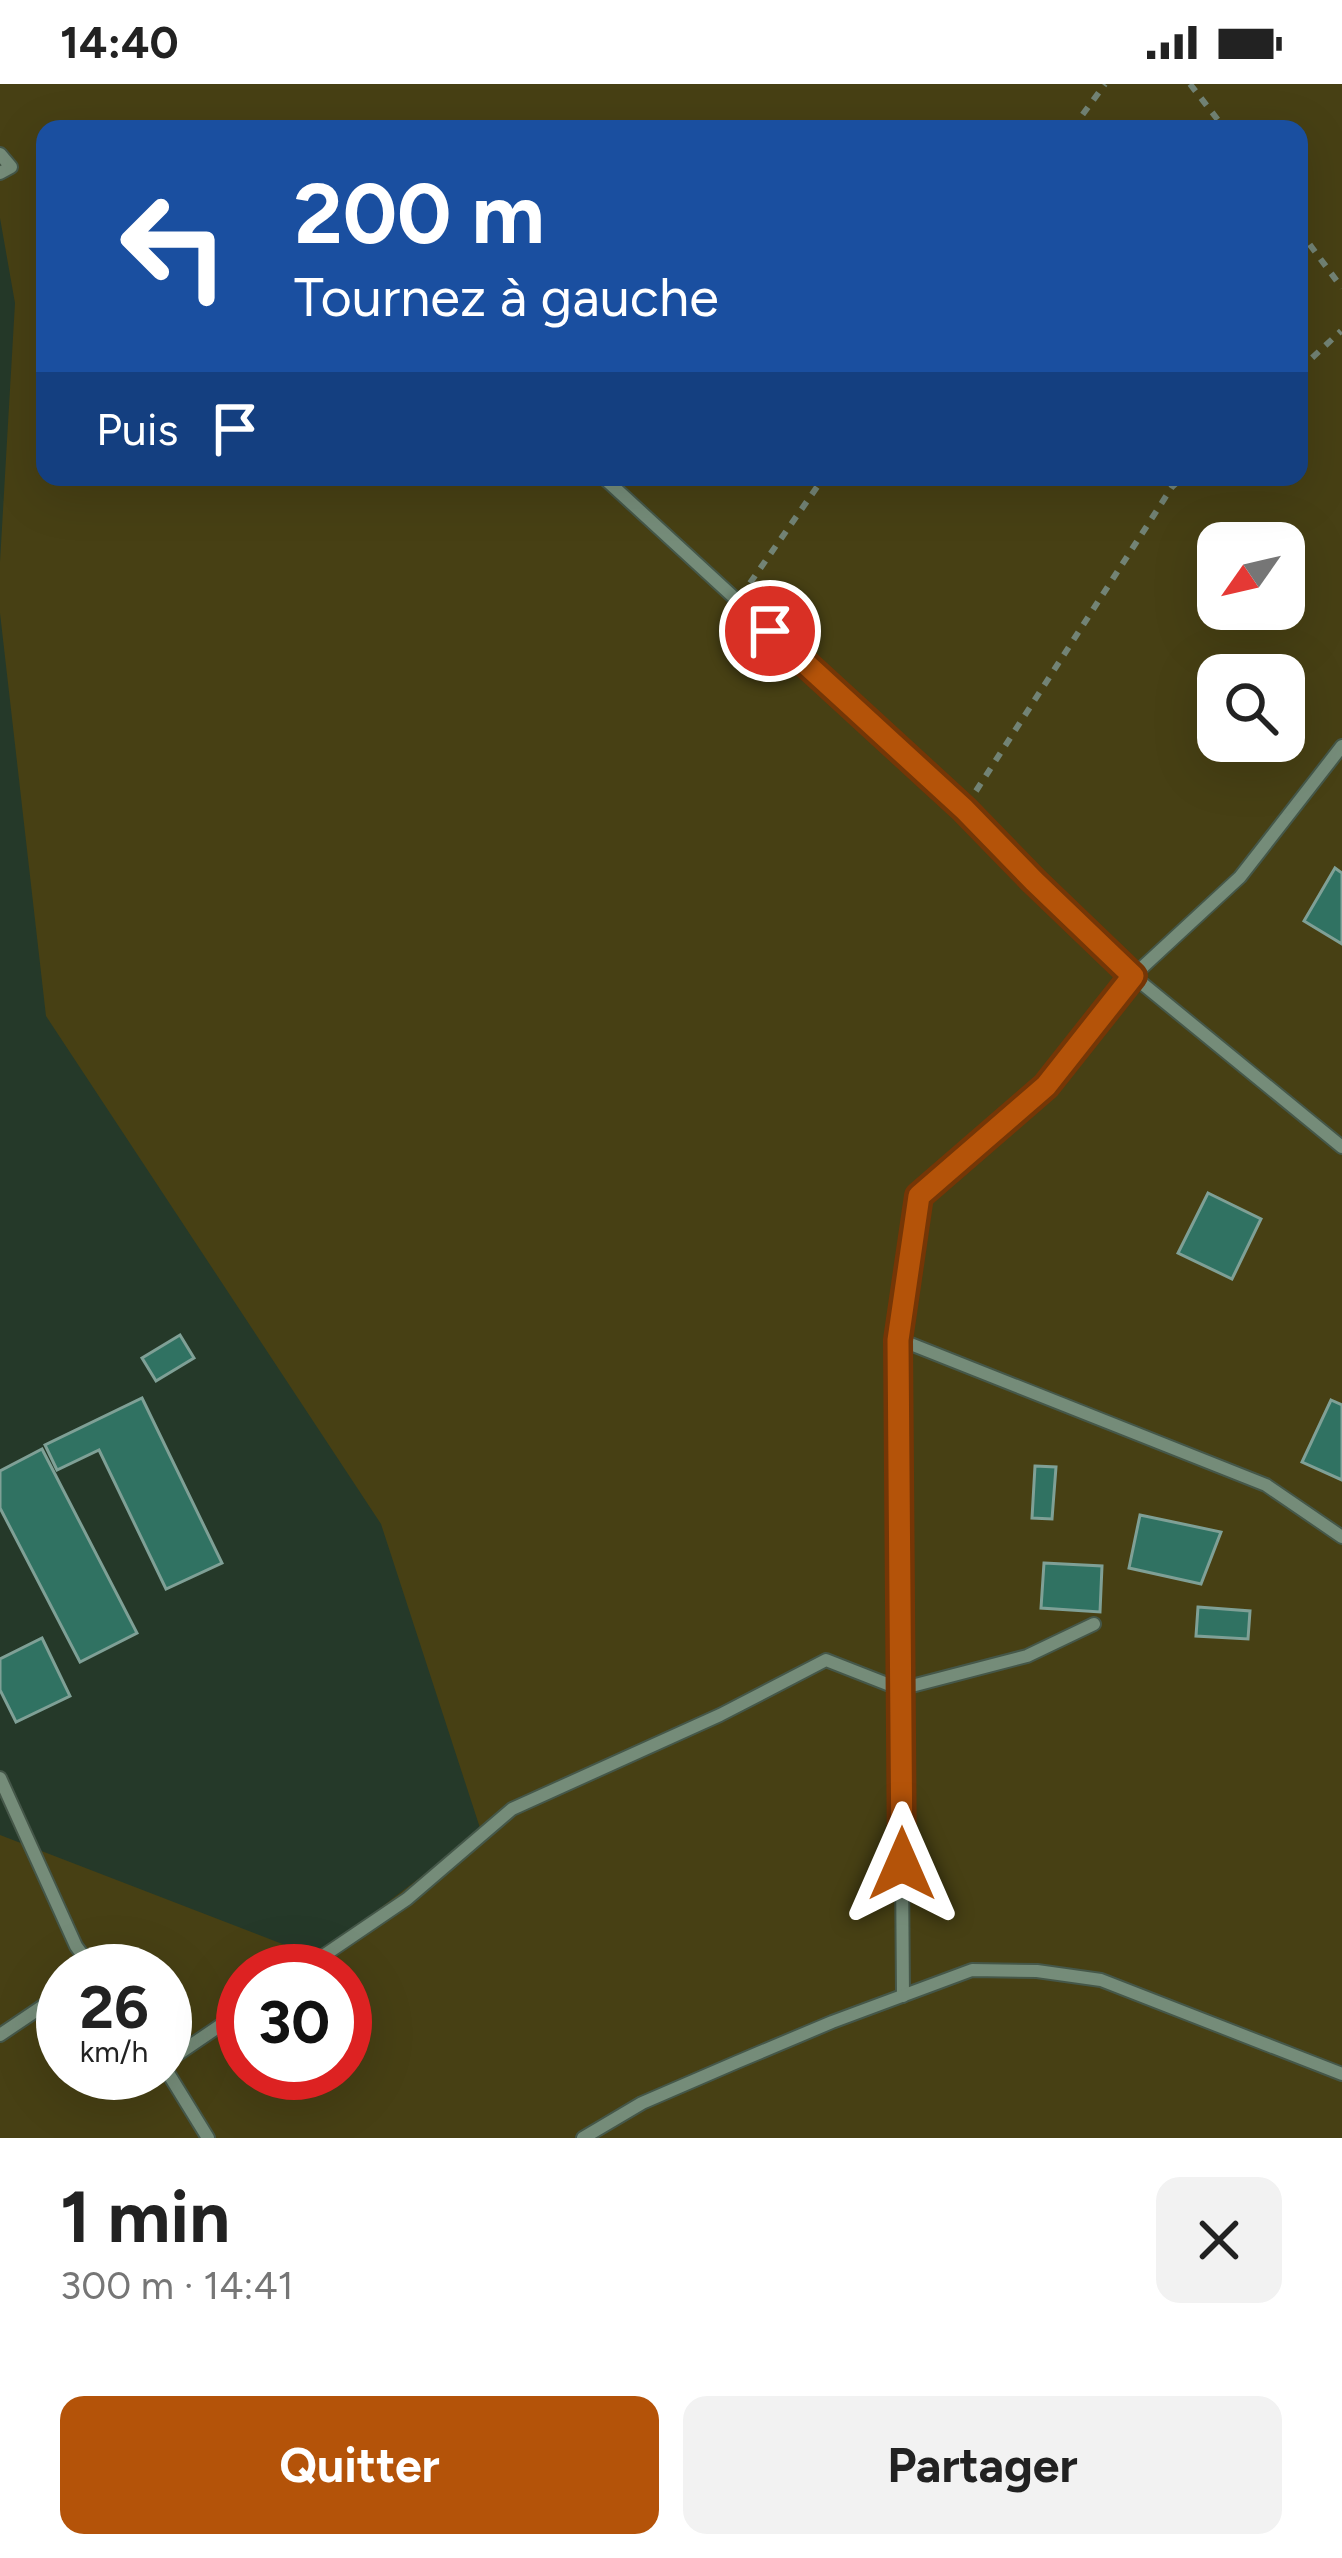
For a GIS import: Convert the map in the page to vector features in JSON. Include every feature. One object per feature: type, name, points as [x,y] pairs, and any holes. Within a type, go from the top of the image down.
[{"type":"street","points":[[0,154],[11,166],[0,173]]},
{"type":"street","points":[[613,486],[964,809],[1133,976],[1342,1147]]},
{"type":"street","points":[[902,1996],[898,1340],[919,1196],[1046,1086],[1133,976],[1240,877],[1342,746]]},
{"type":"street","points":[[898,1340],[1266,1486],[1342,1537]]},
{"type":"street","points":[[341,1944],[407,1899],[512,1809],[720,1715],[826,1660],[900,1689],[1027,1656],[1094,1624]]},
{"type":"street","points":[[0,1778],[75,1944]]},
{"type":"street","points":[[583,2138],[643,2103],[832,2022],[972,1970],[1037,1971],[1101,1980],[1342,2074]]},
{"type":"street","points":[[0,2035],[36,2011]]},
{"type":"street","points":[[185,2100],[208,2138]]},
{"type":"path","points":[[1079,120],[1106,84]]},
{"type":"path","points":[[1190,84],[1218,120]]},
{"type":"path","points":[[1308,242],[1342,288]]},
{"type":"path","points":[[1308,362],[1341,331]]},
{"type":"path","points":[[738,601],[818,486]]},
{"type":"path","points":[[964,809],[1173,486]]},
{"type":"shaded area","points":[[0,84],[1342,84],[1342,2138],[0,2138],[0,1835],[282,1944],[216,1944],[216,2100],[372,2100],[372,1944],[333,1944],[481,1831],[381,1524],[46,1016],[0,613],[15,303],[0,218]]},
{"type":"building","points":[[1335,868],[1342,873],[1342,944],[1304,921]]},
{"type":"building","points":[[1208,1193],[1261,1219],[1232,1279],[1178,1253]]},
{"type":"building","points":[[180,1335],[194,1358],[156,1381],[142,1358]]},
{"type":"building","points":[[142,1398],[222,1563],[166,1589],[99,1450],[57,1470],[45,1445]]},
{"type":"building","points":[[1331,1400],[1342,1405],[1342,1480],[1302,1462]]},
{"type":"building","points":[[42,1449],[137,1633],[80,1662],[0,1508],[0,1471]]},
{"type":"building","points":[[1035,1466],[1056,1467],[1052,1519],[1032,1518]]},
{"type":"building","points":[[1140,1515],[1221,1532],[1201,1584],[1129,1568]]},
{"type":"building","points":[[1044,1563],[1102,1566],[1100,1612],[1041,1608]]},
{"type":"building","points":[[1198,1607],[1250,1611],[1248,1639],[1196,1636]]},
{"type":"building","points":[[42,1638],[70,1696],[16,1722],[0,1690],[0,1659]]},
{"type":"route","points":[[770,631],[964,809],[1133,976],[1046,1086],[919,1196],[898,1340],[902,1864]]}]
